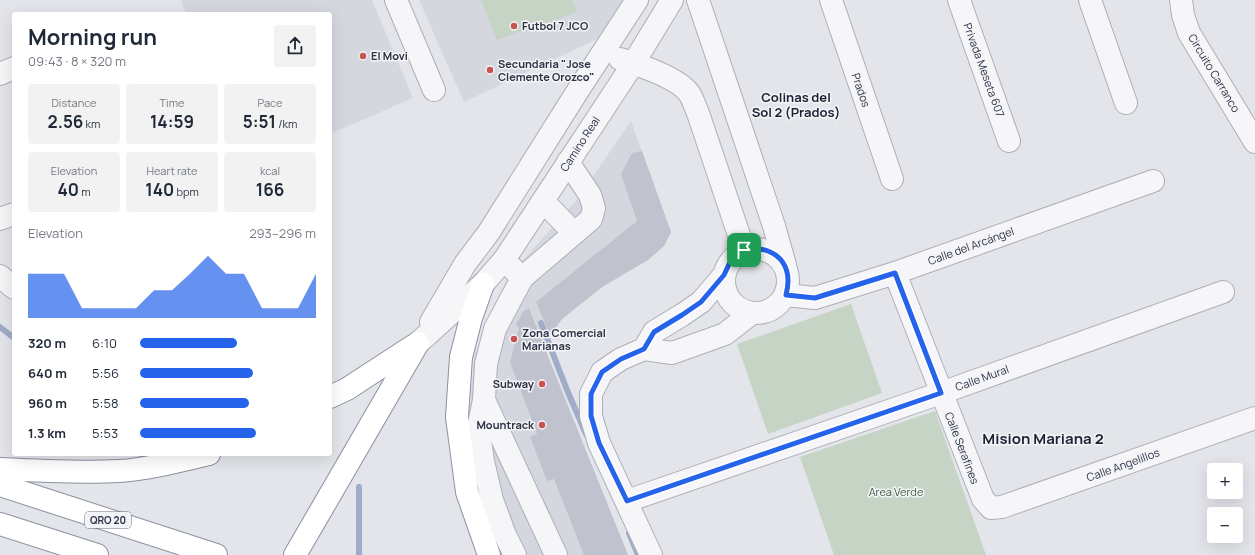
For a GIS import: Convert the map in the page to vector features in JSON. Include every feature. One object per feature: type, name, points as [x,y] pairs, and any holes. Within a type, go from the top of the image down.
[{"type":"highway","points":[[483,284],[471,318],[461,357],[457,417],[467,492],[489,555]]},
{"type":"highway","points":[[332,396],[347,389],[418,343]]},
{"type":"highway","points":[[294,555],[418,343]]},
{"type":"highway","points":[[0,469],[67,472],[120,471],[169,464],[200,456]]},
{"type":"highway","name":"QRO 20","points":[[0,485],[216,555]]},
{"type":"highway","points":[[0,524],[97,555]]},
{"type":"street","points":[[396,0],[434,90]]},
{"type":"street","points":[[418,343],[465,264],[489,232],[568,105],[637,0]]},
{"type":"street","name":"Camino Real","points":[[418,343],[483,284],[508,253],[633,64],[672,0]]},
{"type":"street","points":[[698,0],[789,275],[786,295],[780,303],[772,309],[752,313],[744,311],[730,300],[724,283],[724,275]]},
{"type":"street","name":"Prados","points":[[831,0],[892,179]]},
{"type":"street","name":"Privada Meseta 607","points":[[959,0],[1009,141]]},
{"type":"street","points":[[1090,0],[1126,103]]},
{"type":"street","name":"Circuito Carranco","points":[[1181,0],[1183,15],[1189,33],[1255,142]]},
{"type":"street","points":[[603,53],[633,64],[681,85],[690,94],[698,113],[744,250]]},
{"type":"street","points":[[0,74],[12,69]]},
{"type":"street","points":[[515,555],[505,535],[492,500],[483,461],[478,428],[484,400],[486,364],[495,329],[522,278],[591,219],[594,208],[590,196],[568,162]]},
{"type":"street","name":"Calle del Arcángel","points":[[786,295],[815,298],[895,273],[1153,181]]},
{"type":"street","points":[[543,201],[574,233]]},
{"type":"street","points":[[0,219],[12,215]]},
{"type":"street","points":[[489,232],[508,253],[522,278]]},
{"type":"street","points":[[644,349],[654,332],[701,302],[724,275],[731,260],[744,250],[753,248],[767,250],[779,258],[785,266]]},
{"type":"street","name":"Calle Serafines","points":[[895,273],[983,499],[991,508]]},
{"type":"street","points":[[0,276],[12,286]]},
{"type":"street","name":"Calle Mural","points":[[627,501],[941,393],[1223,292]]},
{"type":"street","points":[[651,555],[599,443],[591,416],[591,394],[602,372],[621,359],[644,349],[672,352],[725,334],[752,313]]},
{"type":"street","points":[[484,400],[556,555]]},
{"type":"street","name":"Calle Angelillos","points":[[991,508],[1002,508],[1255,418]]},
{"type":"shaded area","name":"El Movi","points":[[181,0],[372,0],[413,98],[332,133],[332,12],[185,12]]},
{"type":"shaded area","name":"Secundaria \"Jose Clemente Orozco\"","points":[[419,0],[623,0],[599,38],[464,102]]},
{"type":"shaded area","name":"Zona Comercial Marianas","points":[[631,121],[671,232],[648,260],[602,287],[562,319],[543,344],[628,555],[505,555],[473,474],[471,391],[475,353],[511,274],[578,198]]},
{"type":"green space","name":"Futbol 7 JCO","points":[[481,0],[573,0],[577,12],[497,40]]},
{"type":"green space","points":[[851,304],[882,393],[768,434],[737,344]]},
{"type":"green space","name":"Area Verde","points":[[935,411],[986,555],[834,555],[800,457]]},
{"type":"building","points":[[642,151],[671,232],[664,246],[648,260],[602,287],[562,319],[550,335],[536,302],[637,221],[621,174],[632,153]]},
{"type":"building","points":[[529,308],[628,555],[584,555],[554,479],[547,481],[530,437],[537,434],[510,362],[519,328],[516,324],[523,312]]},
{"type":"waterway","points":[[541,323],[586,434]]},
{"type":"waterway","points":[[0,327],[12,336]]},
{"type":"waterway","points":[[359,487],[359,555]]},
{"type":"waterway","points":[[629,533],[638,555]]},
{"type":"place","name":"Futbol 7 JCO","points":[[514,26]]},
{"type":"place","name":"El Movi","points":[[363,56]]},
{"type":"place","name":"Secundaria \"Jose Clemente Orozco\"","points":[[490,70]]},
{"type":"place","name":"Zona Comercial Marianas","points":[[514,339]]},
{"type":"place","name":"Subway","points":[[542,384]]},
{"type":"place","name":"Mountrack","points":[[542,425]]},
{"type":"district","name":"Colinas del Sol 2 (Prados)","points":[[796,104]]},
{"type":"district","name":"Mision Mariana 2","points":[[1043,439]]},
{"type":"route","points":[[753,248],[763,249],[772,252],[779,258],[789,275],[786,295],[815,298],[895,273],[941,393],[627,501],[599,443],[591,416],[591,394],[602,372],[621,359],[644,349],[654,332],[701,302],[724,275],[731,260],[744,250],[753,248]]}]
